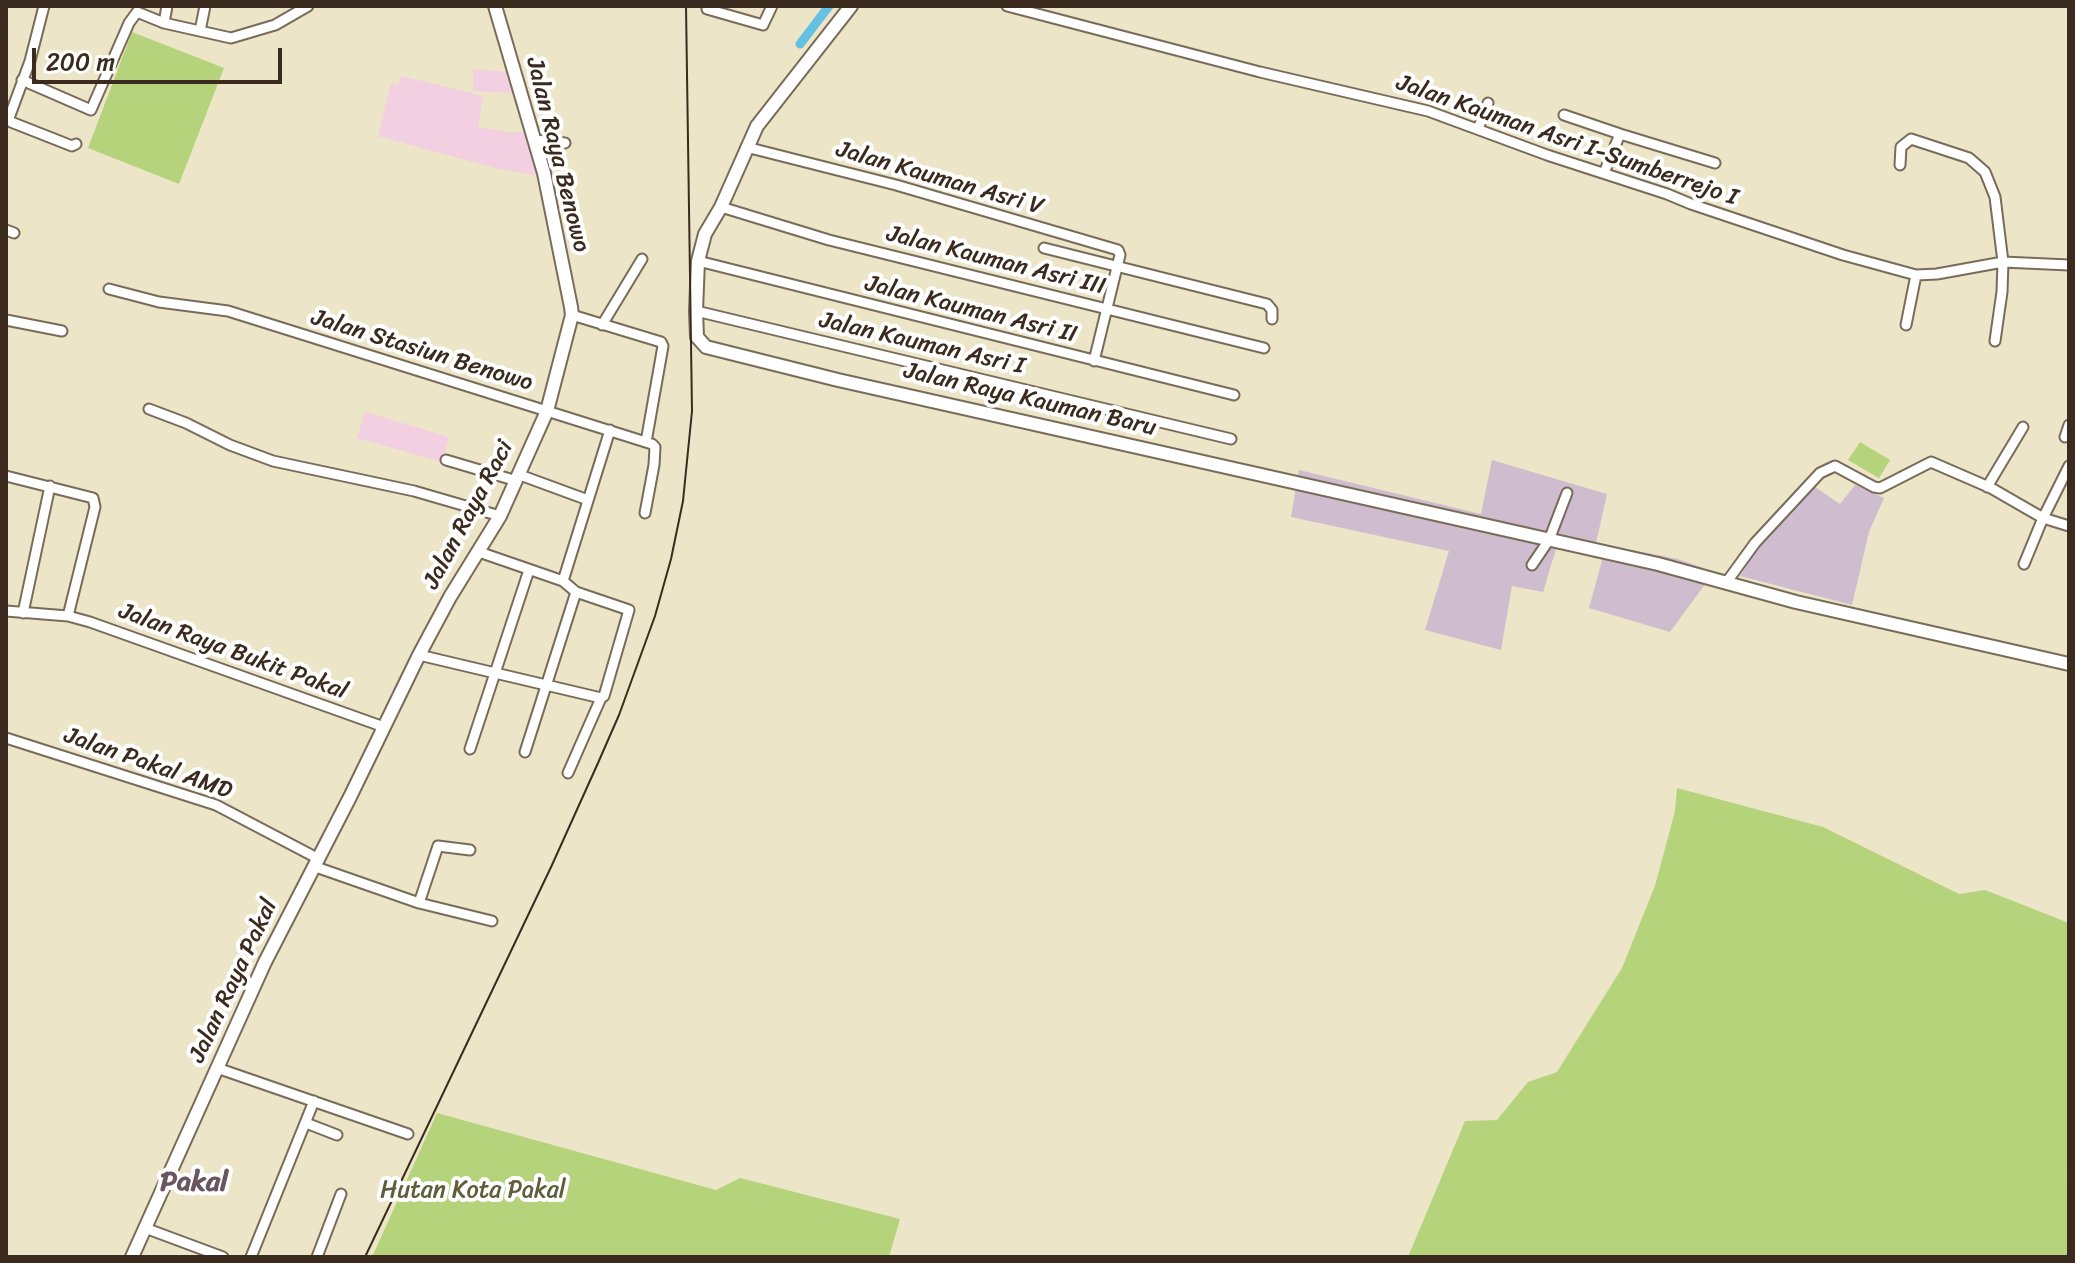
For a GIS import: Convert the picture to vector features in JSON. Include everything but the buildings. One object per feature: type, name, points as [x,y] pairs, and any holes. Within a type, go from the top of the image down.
[{"type":"street","points":[[44,6],[9,115],[11,122],[72,146],[76,144]]},
{"type":"street","points":[[164,23],[167,6]]},
{"type":"street","points":[[200,31],[205,6]]},
{"type":"street","points":[[22,80],[91,110],[129,23],[137,12],[164,23],[231,38],[275,25],[308,6]]},
{"type":"street","name":"Jalan Raya Benowo","points":[[495,6],[546,185],[572,315]]},
{"type":"street","points":[[707,9],[763,25],[772,6]]},
{"type":"street","name":"Jalan Raya Kauman Baru","points":[[850,6],[766,114],[746,147],[721,207],[705,234],[698,261],[696,311],[697,337],[702,344],[717,351],[1658,564],[1796,602],[2069,664]]},
{"type":"street","name":"Jalan Kauman Asri I-Sumberrejo I","points":[[1007,6],[1260,72],[1428,111],[1843,255],[1916,275],[2003,262],[2069,265]]},
{"type":"street","points":[[1478,129],[1488,103]]},
{"type":"street","points":[[1564,115],[1715,163]]},
{"type":"street","points":[[1604,173],[1620,134]]},
{"type":"street","points":[[1900,165],[1901,147],[1911,139],[1969,158],[1980,166],[1995,197],[2003,262],[1995,341]]},
{"type":"street","points":[[534,140],[565,143]]},
{"type":"street","name":"Jalan Kauman Asri V","points":[[746,147],[896,185],[1118,250],[1117,266]]},
{"type":"street","name":"Jalan Kauman Asri III","points":[[721,207],[829,240],[1264,348]]},
{"type":"street","points":[[1044,248],[1267,304],[1272,310],[1272,319]]},
{"type":"street","points":[[602,325],[642,259]]},
{"type":"street","name":"Jalan Kauman Asri II","points":[[698,261],[1234,395]]},
{"type":"street","points":[[1094,361],[1117,266]]},
{"type":"street","points":[[1906,325],[1916,275]]},
{"type":"street","name":"Jalan Stasiun Benowo","points":[[109,289],[159,302],[228,311],[646,442]]},
{"type":"street","name":"Jalan Kauman Asri I","points":[[696,311],[1231,439]]},
{"type":"street","points":[[572,315],[659,341],[663,346],[646,442],[655,447],[645,513]]},
{"type":"street","name":"Jalan Raya Raci","points":[[384,727],[450,597],[500,516],[518,478],[547,411],[572,315]]},
{"type":"street","points":[[6,320],[62,331]]},
{"type":"street","points":[[149,409],[273,461],[401,488],[500,516]]},
{"type":"street","points":[[2065,437],[2069,425]]},
{"type":"street","points":[[1987,487],[2023,427]]},
{"type":"street","points":[[563,581],[610,430]]},
{"type":"street","points":[[446,460],[588,500]]},
{"type":"street","points":[[1726,583],[1755,543],[1828,468],[1840,467],[1880,488],[1930,462],[1987,487],[2043,518],[2069,526]]},
{"type":"street","points":[[2024,564],[2069,466]]},
{"type":"street","points":[[6,476],[90,496],[94,502],[68,616]]},
{"type":"street","points":[[23,613],[50,486]]},
{"type":"street","points":[[1532,565],[1549,540],[1567,493]]},
{"type":"street","points":[[479,552],[563,581],[576,592],[630,611],[604,696],[568,773]]},
{"type":"street","points":[[470,749],[529,570]]},
{"type":"street","points":[[525,752],[576,592]]},
{"type":"street","name":"Jalan Raya Bukit Pakal","points":[[6,611],[68,616],[384,727]]},
{"type":"street","points":[[419,655],[601,698]]},
{"type":"street","name":"Jalan Raya Pakal","points":[[132,1257],[217,1068],[315,862],[384,727]]},
{"type":"street","name":"Jalan Pakal AMD","points":[[6,738],[216,805],[315,862],[419,903],[492,921]]},
{"type":"street","points":[[419,903],[438,846],[470,850]]},
{"type":"street","points":[[217,1068],[408,1134]]},
{"type":"street","points":[[251,1257],[314,1101]]},
{"type":"street","points":[[306,1123],[337,1135]]},
{"type":"street","points":[[317,1257],[341,1194]]},
{"type":"street","points":[[145,1228],[223,1257]]},
{"type":"shaded area","points":[[473,69],[510,72],[513,93],[473,91]]},
{"type":"shaded area","points":[[401,76],[483,96],[478,127],[513,133],[530,131],[540,176],[495,168],[378,136],[391,83],[398,85]]},
{"type":"shaded area","points":[[365,412],[449,437],[442,462],[357,438]]},
{"type":"shaded area","points":[[1492,460],[1607,494],[1596,543],[1678,559],[1714,572],[1670,632],[1589,608],[1603,557],[1556,549],[1543,592],[1512,586],[1501,650],[1425,630],[1449,551],[1291,517],[1299,470],[1481,514]]},
{"type":"shaded area","points":[[1855,485],[1884,498],[1869,532],[1852,605],[1740,576],[1765,537],[1815,487],[1840,504]]},
{"type":"green space","points":[[132,32],[224,68],[179,184],[88,148]]},
{"type":"green space","points":[[1860,442],[1890,460],[1879,478],[1848,460]]},
{"type":"green space","points":[[1677,788],[1823,827],[1959,894],[1985,890],[2069,923],[2069,1170],[2066,1176],[2069,1177],[2069,1257],[1408,1257],[1465,1121],[1497,1120],[1528,1082],[1557,1072],[1622,968],[1655,886],[1675,811]]},
{"type":"green space","name":"Hutan Kota Pakal","points":[[437,1113],[716,1190],[740,1178],[900,1219],[889,1257],[372,1257]]},
{"type":"waterway","points":[[800,44],[829,6]]},
{"type":"railway","points":[[365,1257],[598,763],[655,616],[671,559],[683,501],[692,411],[686,6]]},
{"type":"district","name":"Pakal","points":[[194,1183]]}]
